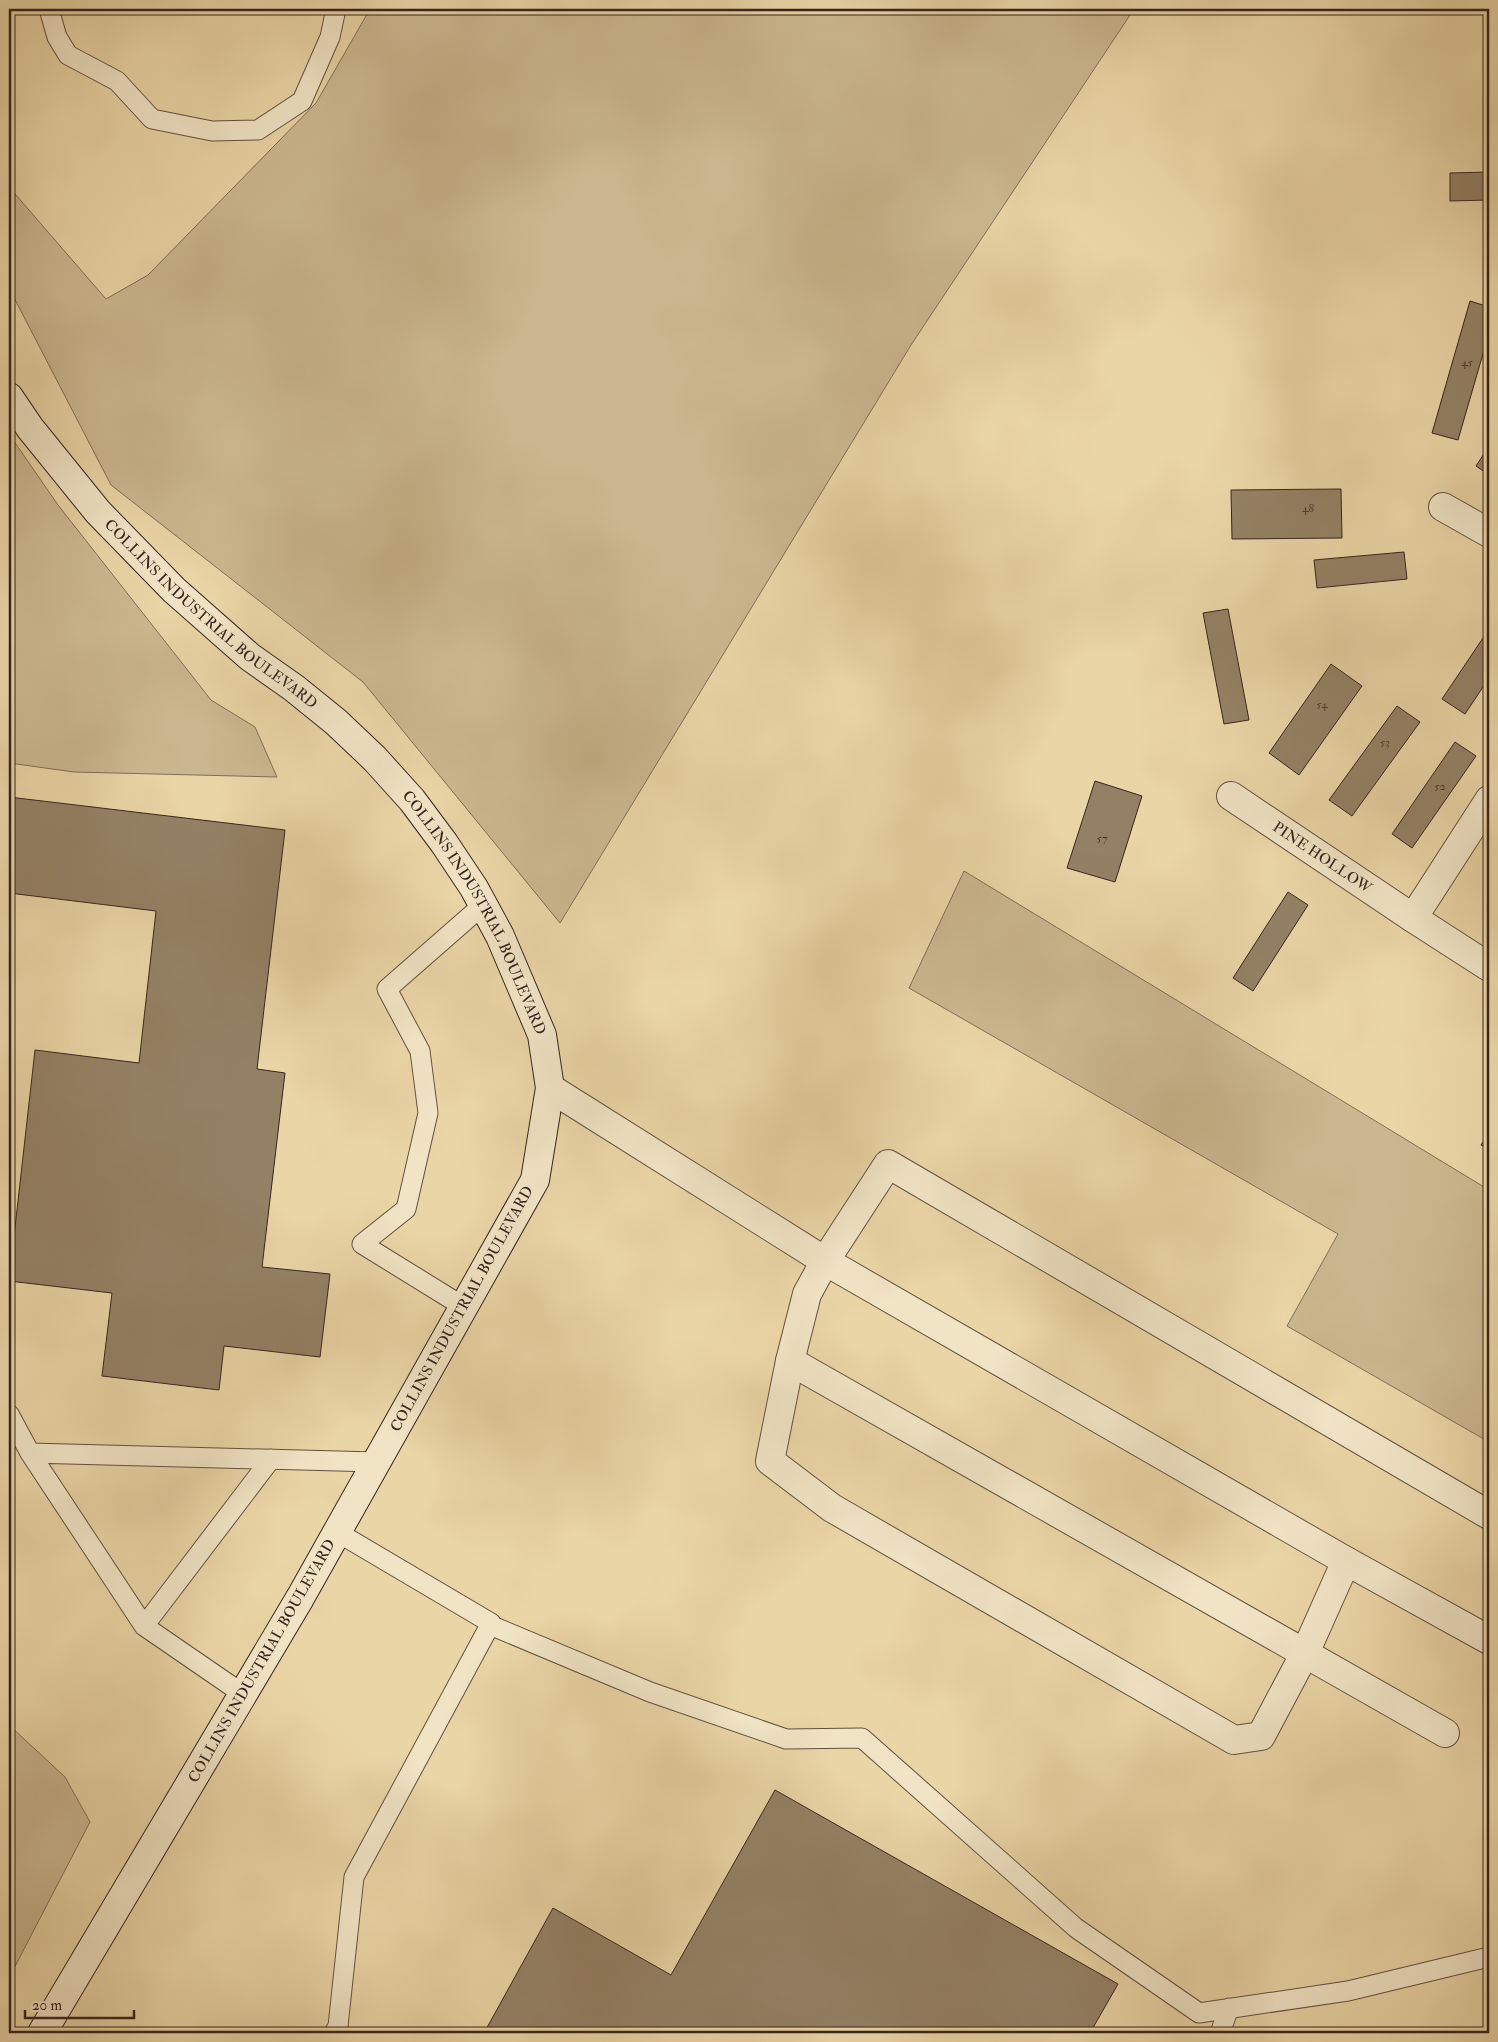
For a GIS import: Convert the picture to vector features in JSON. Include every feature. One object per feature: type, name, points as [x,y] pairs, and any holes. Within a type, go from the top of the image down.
[{"type":"street","name":"COLLINS INDUSTRIAL BOULEVARD","points":[[9,397],[30,428],[98,512],[174,590],[250,657],[294,688],[336,722],[376,759],[412,800],[444,842],[500,936],[542,1035],[550,1088],[535,1180],[337,1532],[42,2033]]},
{"type":"street","points":[[1443,507],[1489,533]]},
{"type":"street","name":"PINE HOLLOW","points":[[1231,796],[1412,918],[1489,967]]},
{"type":"street","points":[[1412,918],[1489,800]]},
{"type":"street","points":[[550,1088],[825,1261],[1346,1561],[1489,1640]]},
{"type":"street","points":[[1346,1561],[1305,1653],[1261,1736],[1234,1740],[832,1508],[770,1461],[790,1361],[807,1294],[825,1261],[888,1164],[1489,1515]]},
{"type":"street","points":[[790,1361],[1445,1733]]},
{"type":"lane","points":[[49,9],[56,37],[68,55],[117,81],[152,119],[212,131],[258,130],[302,101],[330,37],[336,9]]},
{"type":"lane","points":[[464,1306],[362,1244],[406,1210],[428,1112],[420,1051],[387,989],[483,905]]},
{"type":"lane","points":[[9,1414],[30,1453],[144,1626],[243,1694]]},
{"type":"lane","points":[[30,1453],[376,1462]]},
{"type":"lane","points":[[144,1626],[271,1459]]},
{"type":"lane","points":[[337,1532],[491,1623],[490,1625],[650,1692],[786,1739],[862,1738],[1076,1928],[1199,2013],[1348,1991],[1489,1957]]},
{"type":"lane","points":[[334,2033],[338,2026],[354,1877],[490,1625]]},
{"type":"lane","points":[[1220,2033],[1228,2008]]},
{"type":"shaded area","points":[[370,9],[1134,9],[911,345],[560,923],[363,682],[111,485],[9,288],[9,187],[106,299],[148,275],[316,103]]},
{"type":"shaded area","points":[[9,434],[58,505],[211,700],[255,727],[277,777],[74,772],[9,763]]},
{"type":"shaded area","points":[[964,871],[1489,1190],[1489,1442],[1287,1326],[1338,1234],[909,988]]},
{"type":"shaded area","points":[[9,1725],[65,1777],[90,1822],[9,1978]]},
{"type":"building","points":[[1489,172],[1489,200],[1450,201],[1450,173]]},
{"type":"building","points":[[1470,301],[1489,307],[1489,333],[1458,440],[1432,433]]},
{"type":"building","points":[[1489,446],[1489,475],[1476,466]]},
{"type":"building","points":[[1341,489],[1342,538],[1232,539],[1231,490]]},
{"type":"building","points":[[1404,552],[1407,579],[1317,588],[1314,560]]},
{"type":"building","points":[[1228,609],[1249,720],[1224,724],[1203,613]]},
{"type":"building","points":[[1489,629],[1489,678],[1465,714],[1442,699]]},
{"type":"building","points":[[1331,664],[1362,686],[1299,775],[1269,753]]},
{"type":"building","points":[[1397,706],[1420,722],[1352,816],[1329,800]]},
{"type":"building","points":[[1455,742],[1476,756],[1412,848],[1392,834]]},
{"type":"building","points":[[1095,781],[1142,796],[1115,882],[1067,868]]},
{"type":"building","points":[[9,797],[285,830],[257,1069],[285,1073],[262,1267],[330,1274],[320,1357],[224,1346],[219,1390],[102,1376],[112,1293],[9,1281],[35,1050],[139,1063],[156,911],[9,893]]},
{"type":"building","points":[[1288,892],[1308,905],[1253,991],[1233,978]]},
{"type":"building","points":[[1489,1133],[1489,1150],[1481,1145]]},
{"type":"building","points":[[775,1790],[1118,1984],[1090,2033],[484,2033],[553,1908],[671,1975]]}]
